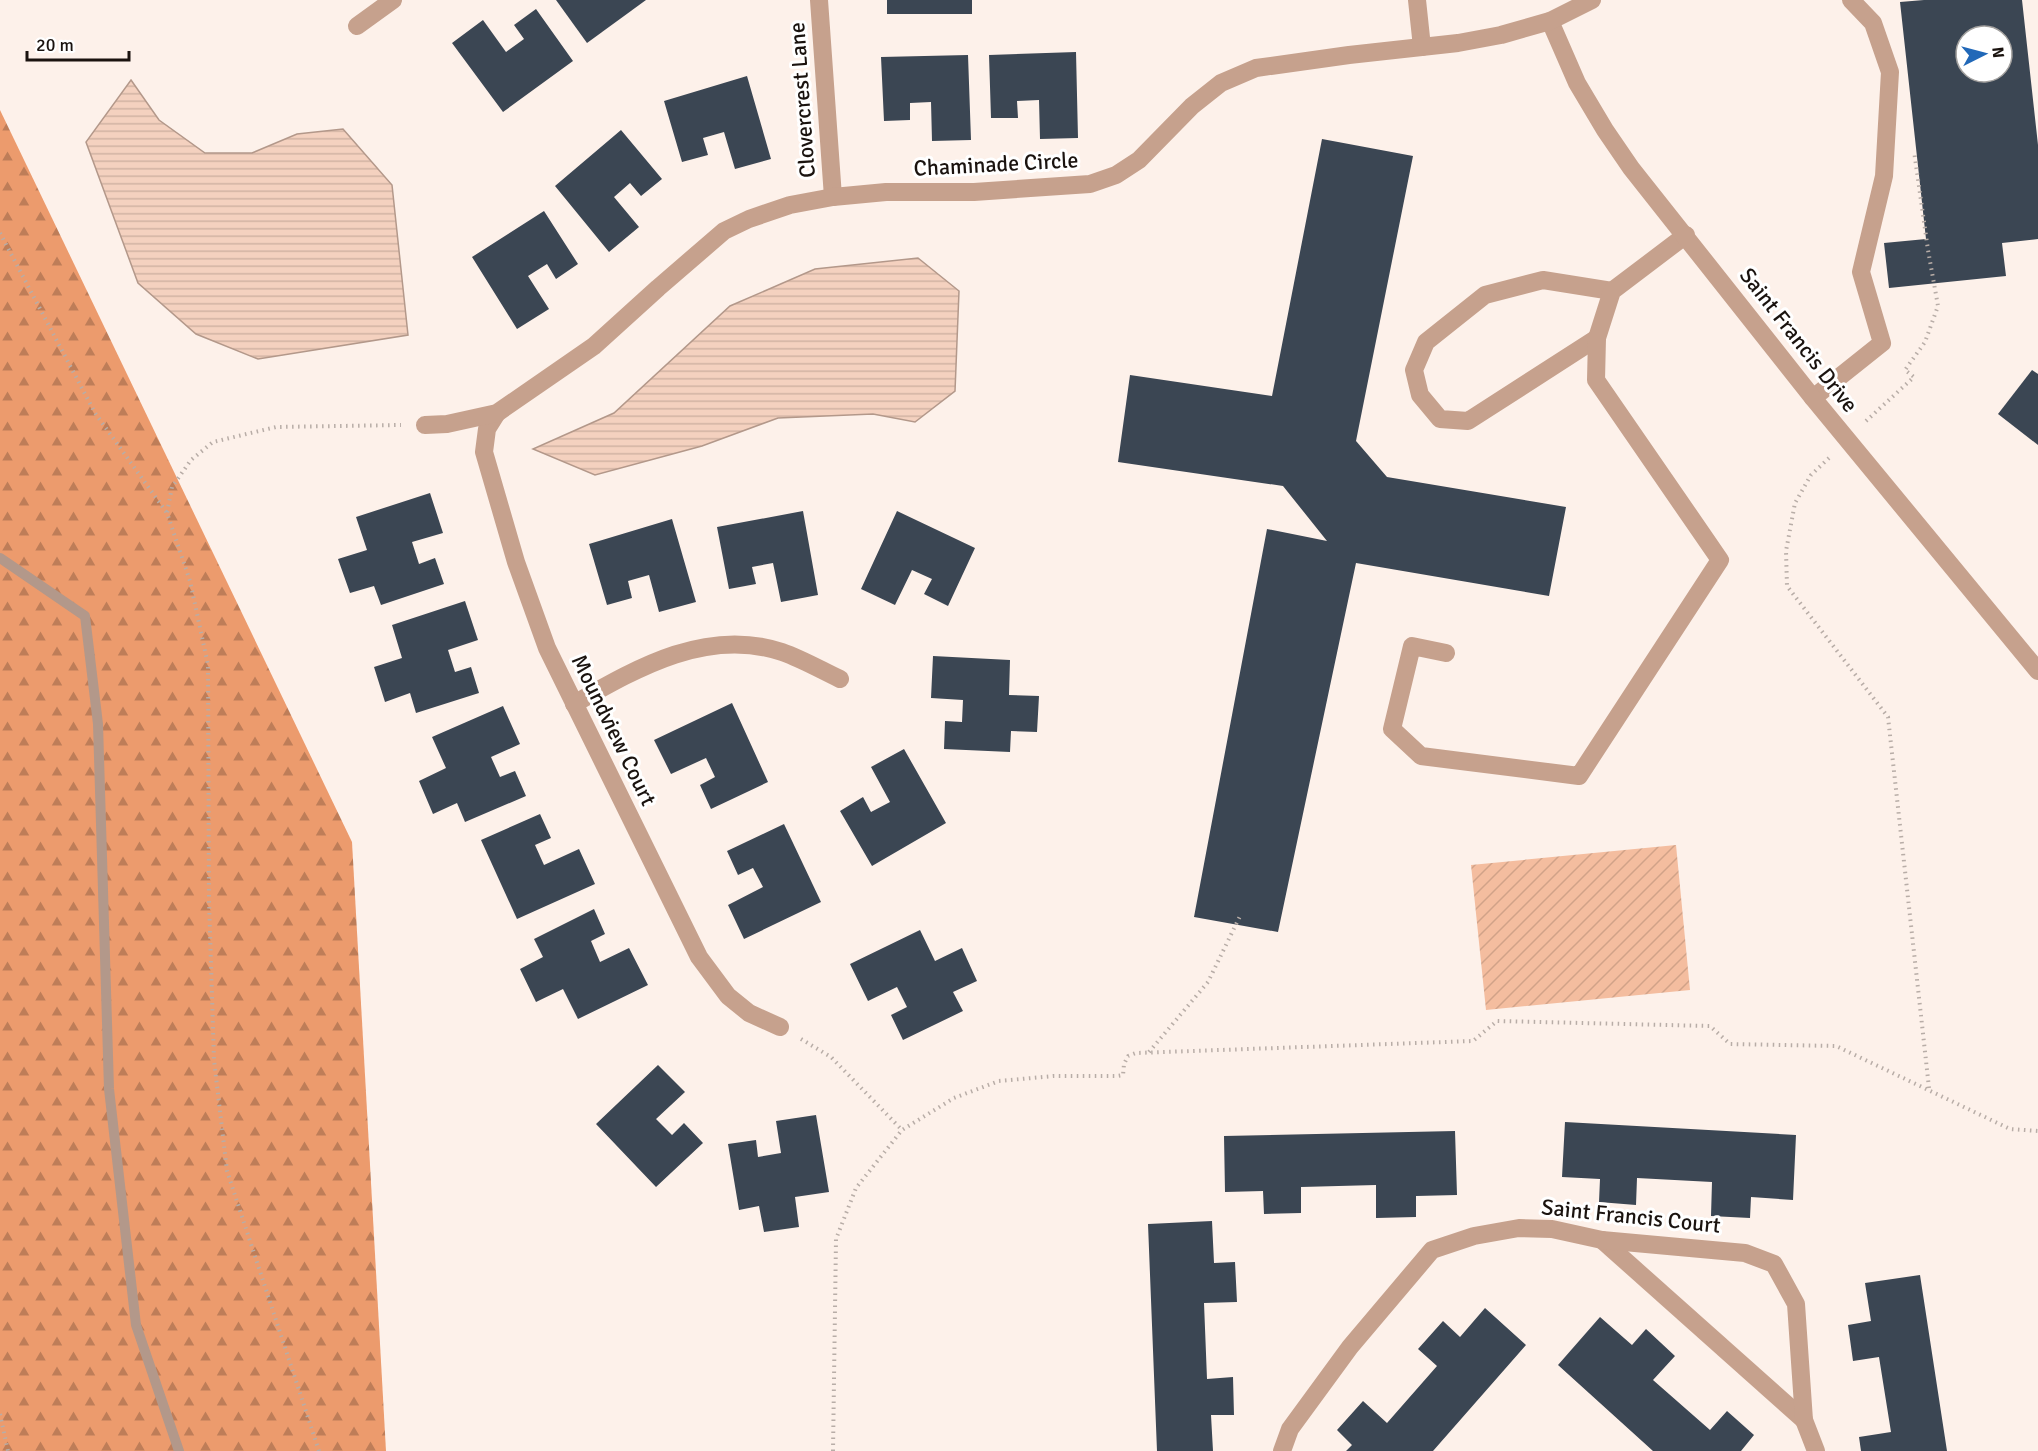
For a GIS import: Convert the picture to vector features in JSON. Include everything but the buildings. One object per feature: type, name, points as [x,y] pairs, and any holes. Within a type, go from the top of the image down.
[{"type":"street","points":[[357,26],[393,0]]},
{"type":"street","name":"Clovercrest Lane","points":[[819,0],[833,197]]},
{"type":"street","points":[[1418,0],[1422,46]]},
{"type":"street","name":"Chaminade Circle","points":[[425,425],[447,424],[497,413],[594,346],[724,231],[749,219],[790,205],[833,197],[886,192],[974,192],[1090,184],[1116,175],[1139,160],[1192,106],[1221,83],[1257,68],[1501,35],[1550,21],[1592,0]]},
{"type":"street","points":[[1813,398],[1881,342],[1861,272],[1884,176],[1890,72],[1873,23],[1851,0]]},
{"type":"street","name":"Saint Francis Drive","points":[[1550,21],[1577,83],[1631,168],[1813,398],[2038,671]]},
{"type":"street","points":[[1446,653],[1412,646],[1392,729],[1421,756],[1579,776],[1720,560],[1596,380],[1597,338],[1612,291],[1686,235]]},
{"type":"street","points":[[1597,338],[1468,421],[1440,419],[1420,395],[1414,370],[1425,342],[1485,295],[1543,280],[1612,291]]},
{"type":"street","name":"Moundview Court","points":[[497,413],[487,429],[484,452],[516,562],[547,648],[699,957],[728,996],[749,1013],[780,1027]]},
{"type":"street","points":[[574,704],[619,678],[677,652],[710,645],[744,645],[781,652],[840,679]]},
{"type":"street","name":"Saint Francis Court","points":[[1282,1451],[1290,1429],[1350,1347],[1432,1250],[1474,1236],[1519,1228],[1552,1229],[1602,1240],[1745,1253],[1774,1264],[1796,1305],[1804,1420],[1816,1451]]},
{"type":"street","points":[[1602,1240],[1804,1420]]},
{"type":"path","points":[[1914,146],[1938,306],[1925,342],[1905,370],[1914,377],[1811,475],[1795,503],[1786,551],[1787,586],[1888,717],[1929,1089]]},
{"type":"path","points":[[0,233],[95,413],[167,513],[190,581],[208,665],[209,912],[214,1060],[227,1171],[319,1451]]},
{"type":"path","points":[[167,513],[172,487],[191,460],[213,442],[276,428],[425,425]]},
{"type":"path","points":[[1149,1053],[1208,982],[1241,914]]},
{"type":"path","points":[[833,1451],[836,1239],[855,1188],[902,1130],[954,1098],[999,1081],[1054,1076],[1123,1075],[1124,1064],[1128,1056],[1149,1053],[1473,1041],[1497,1021],[1710,1026],[1730,1044],[1836,1046],[2010,1129],[2038,1131]]},
{"type":"path","points":[[780,1027],[831,1057],[902,1130]]},
{"type":"path","points":[[0,1414],[8,1451]]},
{"type":"green space","points":[[0,110],[352,842],[386,1451],[0,1451]]},
{"type":"shaded area","points":[[131,80],[159,120],[205,153],[252,153],[297,134],[343,129],[392,185],[408,335],[258,359],[196,334],[138,283],[86,142]]},
{"type":"shaded area","points":[[918,258],[959,291],[955,391],[915,422],[873,414],[778,418],[702,446],[595,475],[533,449],[614,413],[730,306],[815,269]]},
{"type":"shaded area","points":[[1676,845],[1690,990],[1486,1010],[1471,865]]},
{"type":"waterway","points":[[0,558],[85,616],[98,724],[109,1089],[136,1325],[179,1451]]}]
